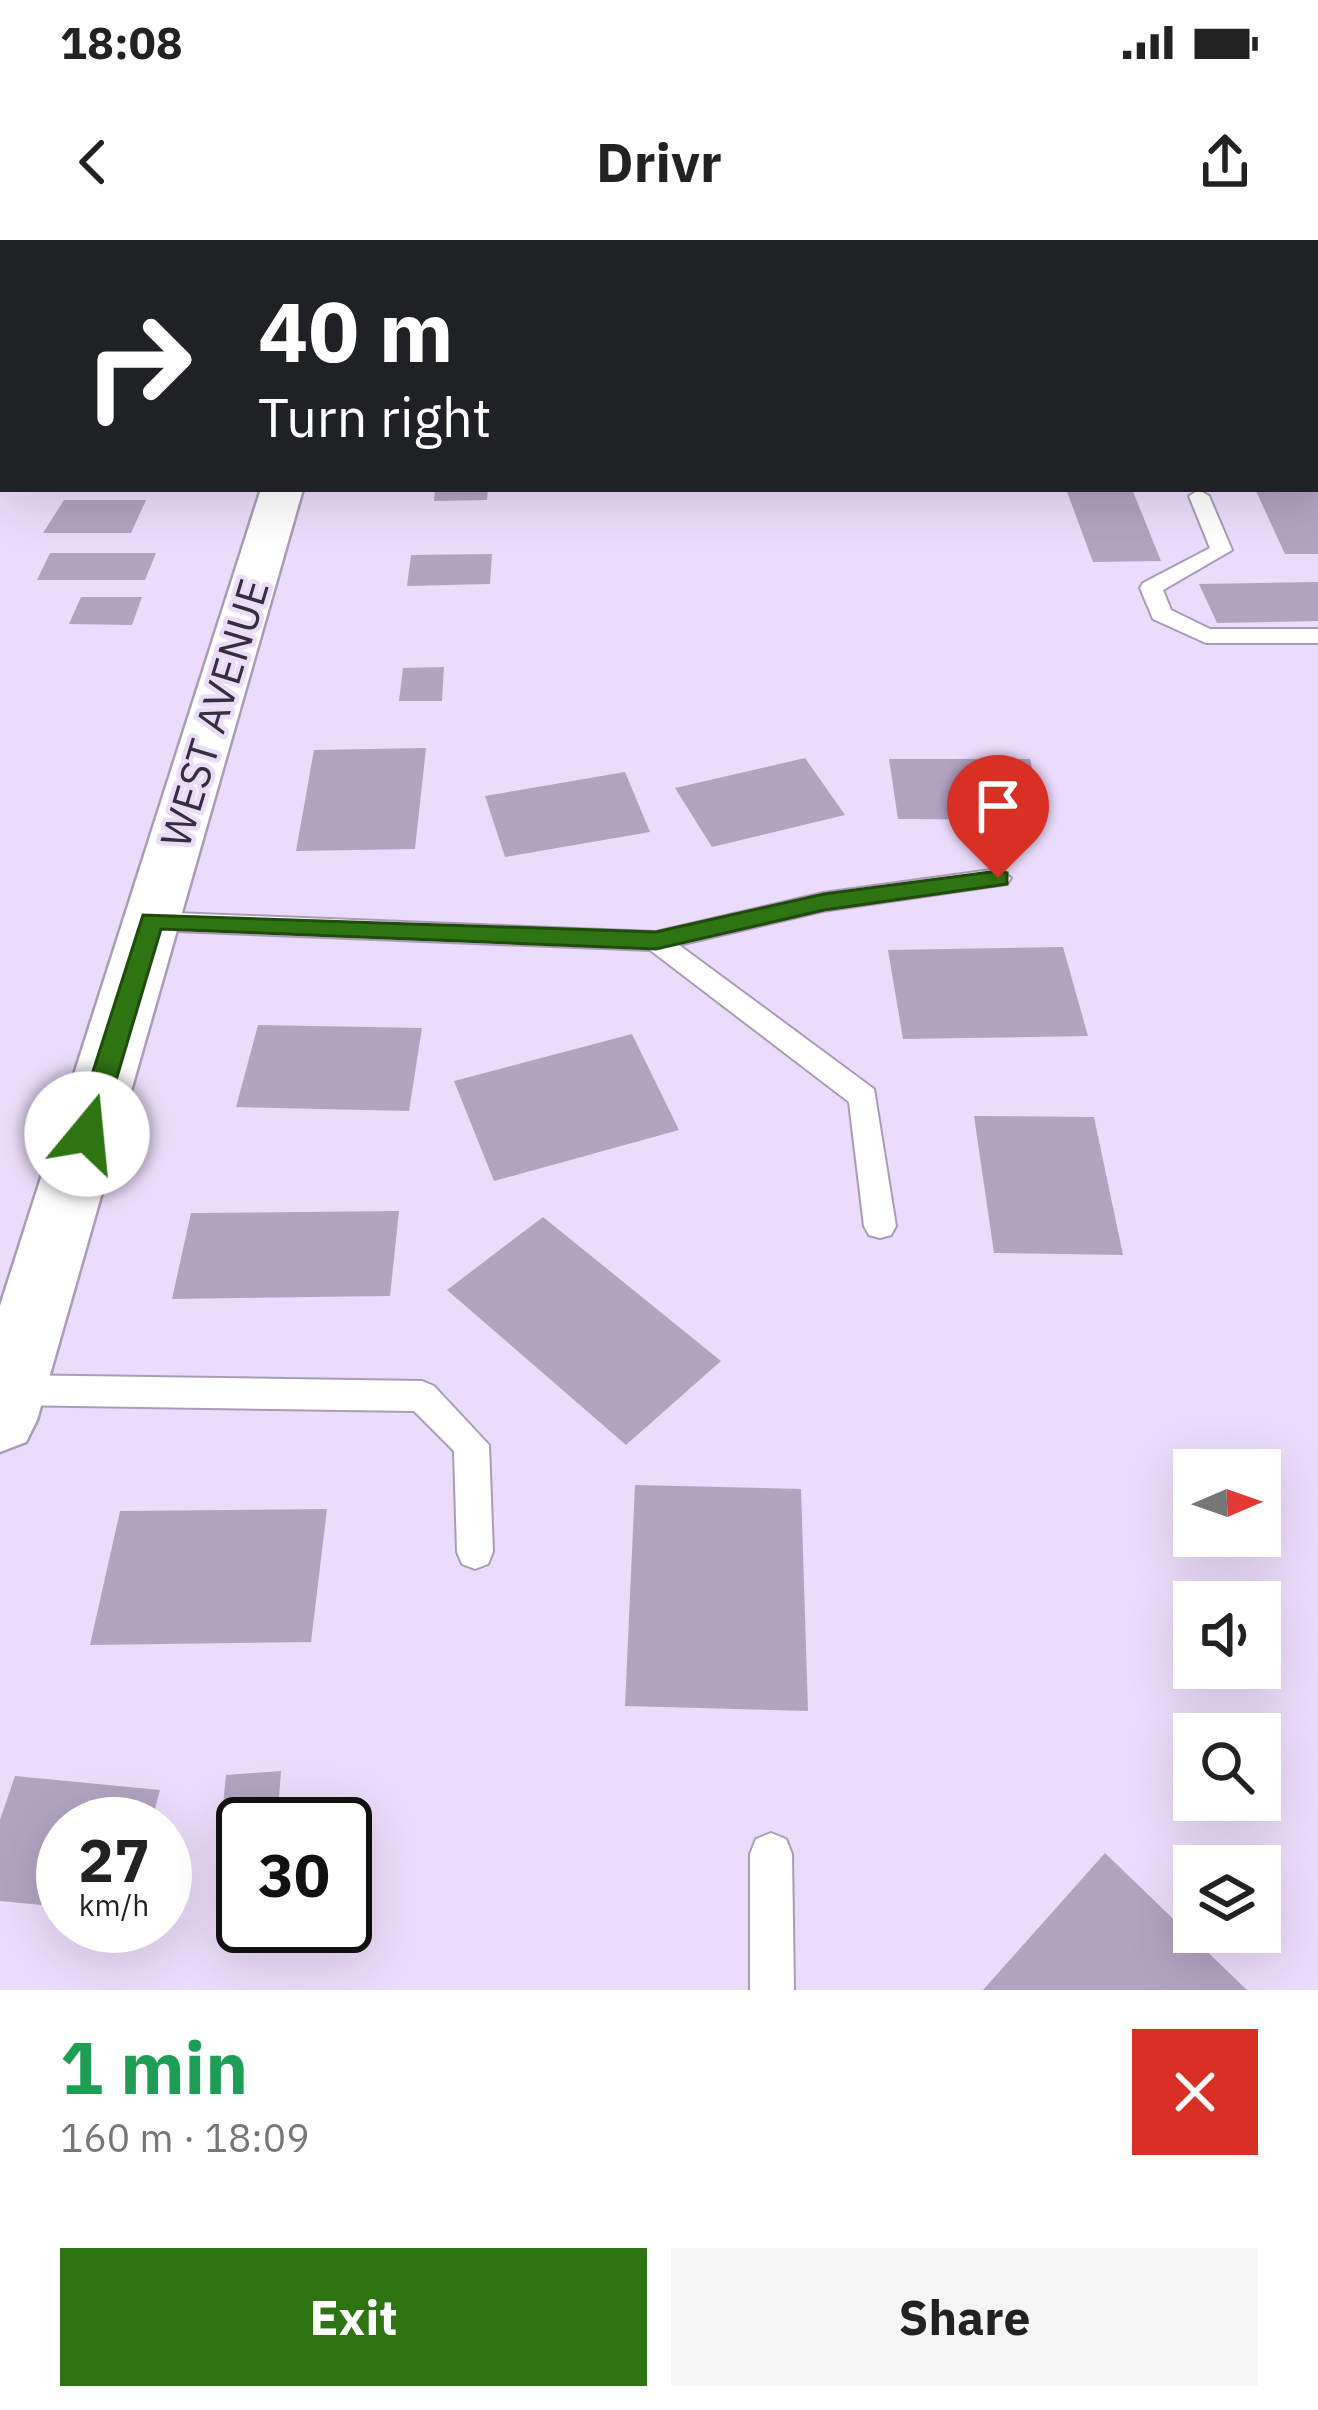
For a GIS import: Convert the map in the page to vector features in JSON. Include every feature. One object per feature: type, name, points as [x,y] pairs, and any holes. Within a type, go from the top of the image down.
[{"type":"street","name":"WEST AVENUE","points":[[4,1405],[280,492]]},
{"type":"lane","points":[[1199,496],[1221,550],[1151,588],[1161,614],[1206,636],[1318,636]]},
{"type":"lane","points":[[152,921],[656,940],[824,902],[998,878]]},
{"type":"lane","points":[[656,940],[863,1097],[880,1226]]},
{"type":"lane","points":[[4,1405],[422,1396],[471,1445],[475,1552]]},
{"type":"lane","points":[[771,1854],[772,1990]]},
{"type":"building","points":[[435,492],[488,492],[487,500],[434,501]]},
{"type":"building","points":[[1067,492],[1133,492],[1161,561],[1093,562]]},
{"type":"building","points":[[1256,492],[1318,492],[1318,554],[1285,554]]},
{"type":"building","points":[[64,500],[146,500],[131,533],[43,533]]},
{"type":"building","points":[[50,553],[156,553],[145,580],[37,580]]},
{"type":"building","points":[[492,554],[490,584],[407,586],[411,555]]},
{"type":"building","points":[[1318,582],[1318,621],[1217,623],[1199,584]]},
{"type":"building","points":[[81,597],[142,597],[132,625],[69,624]]},
{"type":"building","points":[[444,667],[442,701],[399,701],[403,668]]},
{"type":"building","points":[[426,748],[415,849],[296,851],[314,750]]},
{"type":"building","points":[[805,758],[845,815],[712,847],[675,788]]},
{"type":"building","points":[[889,759],[1030,759],[1044,820],[898,819]]},
{"type":"building","points":[[625,772],[650,832],[505,857],[485,796]]},
{"type":"building","points":[[1063,947],[1088,1036],[903,1039],[888,950]]},
{"type":"building","points":[[258,1025],[422,1028],[409,1111],[236,1107]]},
{"type":"building","points":[[632,1034],[679,1130],[494,1181],[454,1081]]},
{"type":"building","points":[[974,1116],[1094,1117],[1123,1255],[994,1253]]},
{"type":"building","points":[[399,1211],[390,1296],[172,1299],[191,1213]]},
{"type":"building","points":[[543,1217],[721,1361],[626,1445],[447,1290]]},
{"type":"building","points":[[635,1485],[801,1489],[808,1711],[625,1706]]},
{"type":"building","points":[[327,1509],[311,1642],[90,1645],[120,1511]]},
{"type":"building","points":[[281,1771],[279,1797],[224,1797],[226,1775]]},
{"type":"building","points":[[15,1776],[160,1790],[158,1797],[36,1797],[36,1904],[0,1901],[0,1820]]},
{"type":"building","points":[[1105,1853],[1173,1919],[1173,1953],[1209,1953],[1247,1990],[983,1990]]},
{"type":"route","points":[[87,1134],[152,921],[656,940],[824,902],[998,878]]}]
